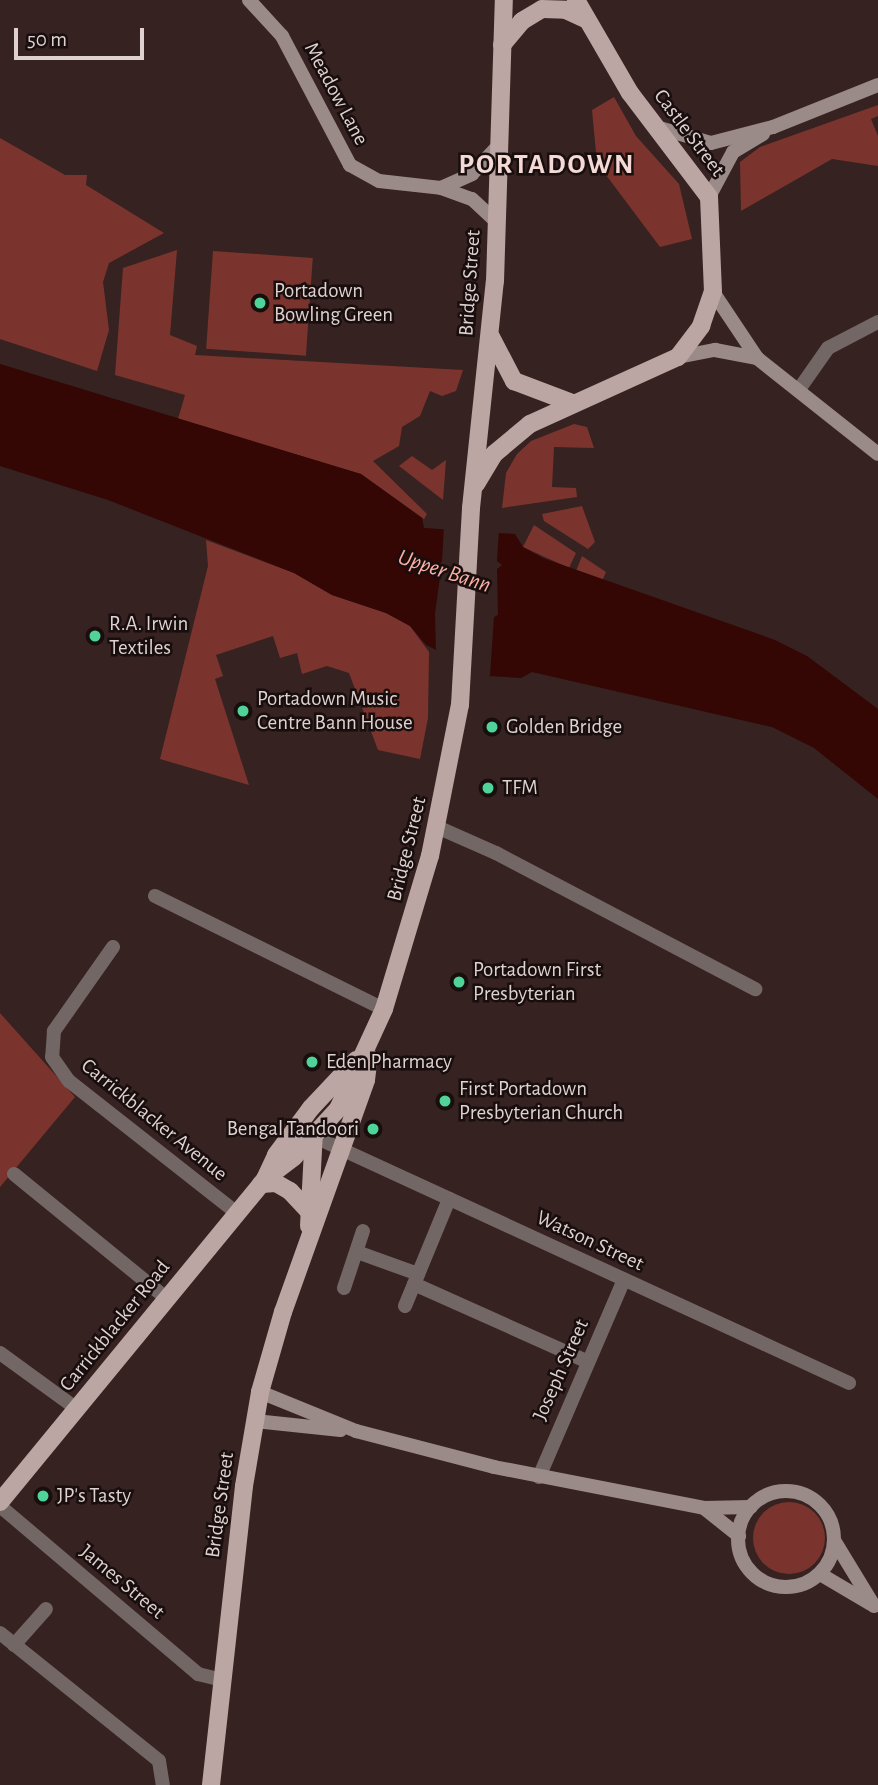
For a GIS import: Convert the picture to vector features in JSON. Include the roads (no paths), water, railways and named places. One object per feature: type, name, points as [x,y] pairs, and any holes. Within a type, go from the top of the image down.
[{"type":"main road","name":"Bridge Street","points":[[315,1137],[338,1109],[384,1009],[437,827],[454,744],[471,507],[490,335],[497,222],[504,0]]},
{"type":"main road","name":"Castle Street","points":[[576,0],[585,19],[655,126],[709,197],[713,292]]},
{"type":"main road","points":[[502,45],[522,21],[542,9],[566,10],[585,19]]},
{"type":"main road","points":[[471,507],[494,454],[509,439],[572,403],[678,357],[701,326],[713,292]]},
{"type":"main road","points":[[490,335],[514,381],[572,403]]},
{"type":"main road","name":"Bridge Street","points":[[309,1239],[308,1210],[315,1137],[311,1108],[370,1044]]},
{"type":"main road","name":"Bridge Street","points":[[211,1785],[260,1392],[309,1239],[366,1080],[370,1044]]},
{"type":"main road","name":"Carrickblacker Road","points":[[263,1181],[276,1154],[311,1108]]},
{"type":"main road","name":"Carrickblacker Road","points":[[0,1504],[263,1181],[315,1137]]},
{"type":"main road","points":[[263,1181],[276,1183],[308,1210]]},
{"type":"street","name":"Meadow Lane","points":[[249,0],[282,36],[350,166],[379,181],[441,188],[472,199],[497,222]]},
{"type":"street","points":[[655,126],[710,143],[773,127],[878,85]]},
{"type":"street","points":[[709,197],[733,152],[773,127]]},
{"type":"street","points":[[441,188],[472,174],[499,145]]},
{"type":"street","points":[[713,292],[757,358],[800,388],[878,454]]},
{"type":"street","points":[[800,388],[828,348],[878,322]]},
{"type":"street","points":[[678,357],[715,349],[757,358]]},
{"type":"street","points":[[437,827],[496,853],[755,989]]},
{"type":"street","points":[[155,896],[384,1009]]},
{"type":"street","name":"Carrickblacker Avenue","points":[[113,947],[54,1031],[52,1057],[69,1081],[237,1213]]},
{"type":"street","name":"Watson Street","points":[[315,1137],[849,1383]]},
{"type":"street","points":[[14,1174],[166,1298]]},
{"type":"street","points":[[405,1306],[449,1199]]},
{"type":"street","points":[[344,1289],[363,1231]]},
{"type":"street","points":[[357,1252],[588,1362]]},
{"type":"street","name":"Joseph Street","points":[[539,1478],[624,1280]]},
{"type":"street","points":[[0,1353],[76,1409]]},
{"type":"street","points":[[260,1392],[356,1431],[539,1478],[704,1508],[751,1507],[778,1491],[807,1495],[828,1514],[835,1542],[876,1608]]},
{"type":"street","points":[[256,1421],[356,1431]]},
{"type":"street","name":"James Street","points":[[0,1504],[198,1674],[222,1680]]},
{"type":"street","points":[[751,1507],[739,1536],[746,1566],[768,1583],[795,1586],[820,1574],[835,1542]]},
{"type":"street","points":[[704,1508],[739,1536]]},
{"type":"street","points":[[820,1574],[876,1608]]},
{"type":"street","points":[[14,1644],[46,1609]]},
{"type":"street","points":[[0,1633],[159,1761],[163,1785]]},
{"type":"water","name":"Upper Bann","points":[[0,364],[361,474],[422,518],[424,528],[515,534],[523,547],[543,558],[775,640],[807,656],[878,709],[878,799],[814,748],[772,727],[532,672],[521,678],[490,676],[426,645],[410,626],[386,613],[332,595],[294,573],[108,500],[0,466]]},
{"type":"place","name":"Portadown Bowling Green","points":[[260,303]]},
{"type":"place","name":"R.A. Irwin Textiles","points":[[95,636]]},
{"type":"place","name":"Portadown Music Centre Bann House","points":[[243,711]]},
{"type":"place","name":"Golden Bridge","points":[[492,727]]},
{"type":"place","name":"TFM","points":[[488,788]]},
{"type":"place","name":"Portadown First Presbyterian","points":[[459,982]]},
{"type":"place","name":"Eden Pharmacy","points":[[312,1062]]},
{"type":"place","name":"First Portadown Presbyterian Church","points":[[445,1101]]},
{"type":"place","name":"Bengal Tandoori","points":[[373,1129]]},
{"type":"place","name":"JP's Tasty","points":[[43,1496]]},
{"type":"district","name":"PORTADOWN","points":[[547,165]]}]
